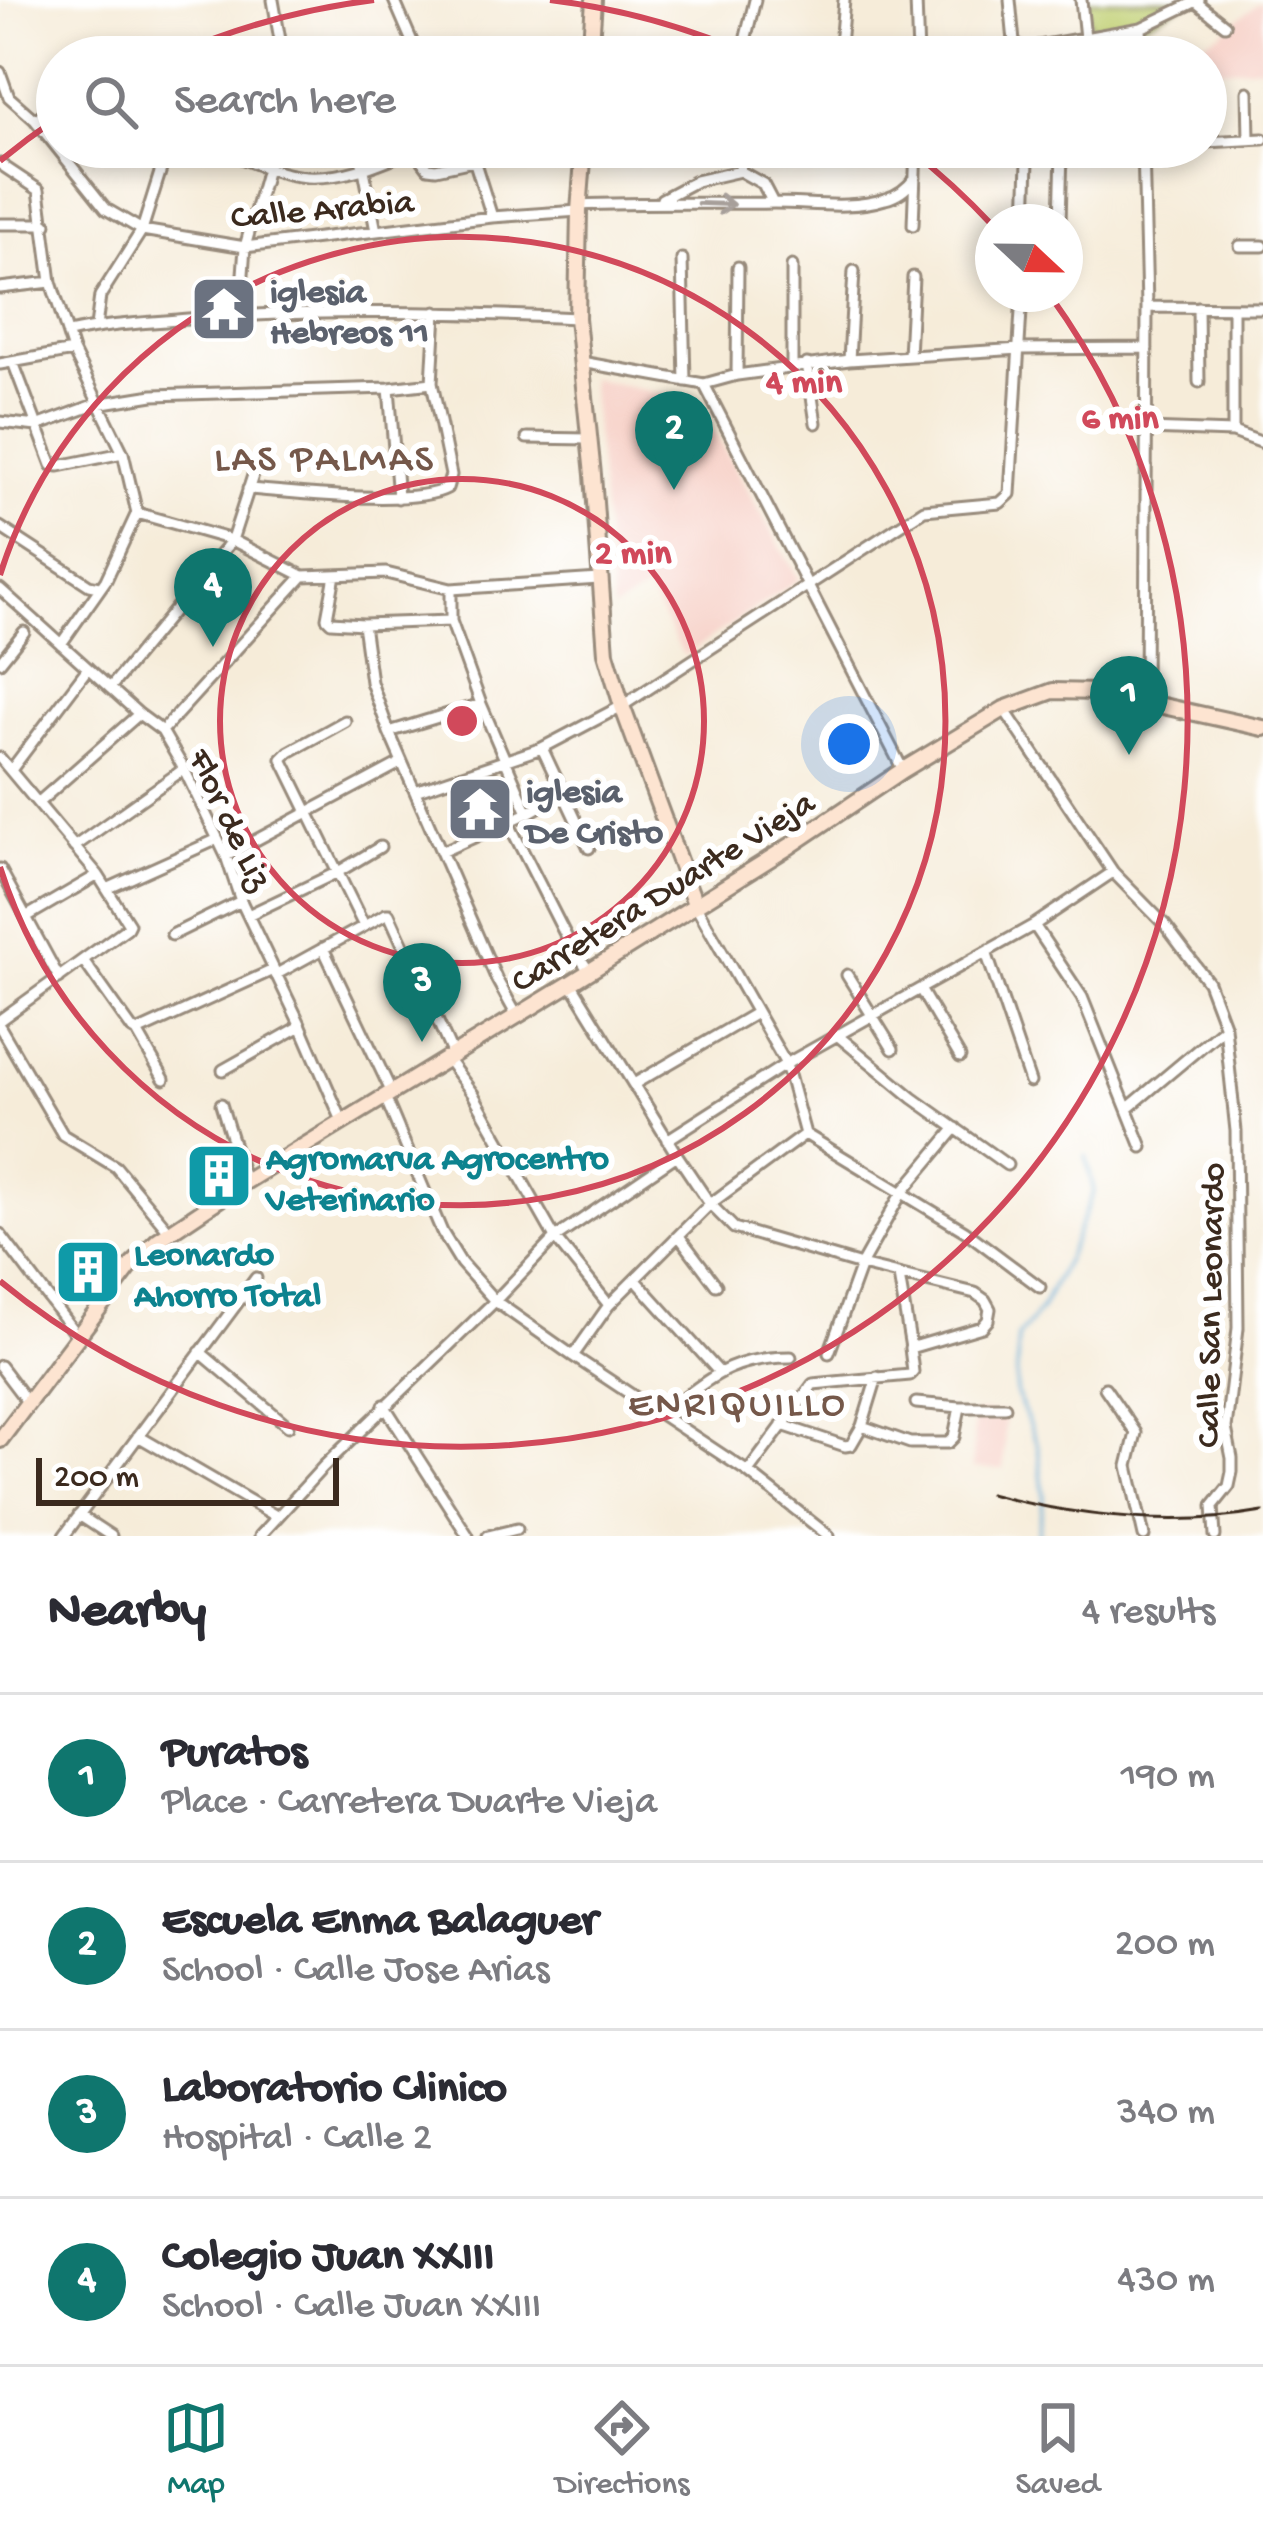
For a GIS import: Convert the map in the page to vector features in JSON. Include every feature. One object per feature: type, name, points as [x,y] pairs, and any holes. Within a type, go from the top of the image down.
[{"type":"main road","points":[[591,36],[594,0]]},
{"type":"main road","points":[[582,168],[577,318],[606,653],[695,904]]},
{"type":"main road","name":"Carretera Duarte Vieja","points":[[0,1440],[130,1267],[170,1232],[1004,709],[1053,691],[1099,692],[1263,728]]},
{"type":"street","points":[[273,0],[279,36]]},
{"type":"street","points":[[394,0],[405,36]]},
{"type":"street","points":[[746,36],[755,0]]},
{"type":"street","points":[[841,36],[844,0]]},
{"type":"street","points":[[916,0],[917,36]]},
{"type":"street","points":[[1010,0],[1015,36]]},
{"type":"street","points":[[1081,0],[1085,36]]},
{"type":"street","points":[[1096,36],[1142,28],[1197,1],[1225,25]]},
{"type":"street","points":[[1142,28],[1142,36]]},
{"type":"street","name":"Calle Arabia","points":[[0,72],[9,97],[35,120]]},
{"type":"street","points":[[1248,92],[1249,139]]},
{"type":"street","points":[[1227,141],[1263,139]]},
{"type":"street","points":[[0,164],[40,190],[51,282],[73,350],[123,453],[137,512],[106,580],[61,644]]},
{"type":"street","name":"Calle Arabia","points":[[73,168],[106,209],[142,230],[245,247],[658,201]]},
{"type":"street","points":[[96,327],[100,296],[142,230],[161,168]]},
{"type":"street","points":[[241,315],[245,247],[268,168]]},
{"type":"street","points":[[272,168],[304,177],[338,176],[369,168]]},
{"type":"street","points":[[475,168],[492,217]]},
{"type":"street","points":[[913,225],[915,168]]},
{"type":"street","points":[[1026,204],[1029,168]]},
{"type":"street","points":[[1060,204],[1062,168]]},
{"type":"street","points":[[1144,168],[1145,702]]},
{"type":"street","points":[[364,170],[376,231]]},
{"type":"street","points":[[658,201],[696,181],[740,171],[763,184],[773,203]]},
{"type":"street","points":[[658,201],[852,205],[899,194],[915,178]]},
{"type":"street","points":[[0,224],[46,224]]},
{"type":"street","points":[[1240,246],[1263,246]]},
{"type":"street","points":[[682,259],[685,381]]},
{"type":"street","points":[[792,266],[792,366]]},
{"type":"street","points":[[736,375],[738,267]]},
{"type":"street","points":[[849,360],[854,271]]},
{"type":"street","points":[[908,356],[913,277]]},
{"type":"street","points":[[0,288],[51,282]]},
{"type":"street","points":[[1147,307],[1263,308]]},
{"type":"street","points":[[1198,307],[1199,382]]},
{"type":"street","points":[[1233,308],[1233,432]]},
{"type":"street","points":[[248,489],[398,498],[448,488],[451,476],[432,383],[436,311]]},
{"type":"street","points":[[69,333],[241,315],[436,311],[577,318]]},
{"type":"street","points":[[415,791],[542,748],[622,706],[925,510],[1006,500],[1021,312]]},
{"type":"street","points":[[580,362],[704,384],[736,375],[849,360],[1147,347]]},
{"type":"street","points":[[0,364],[73,350]]},
{"type":"street","points":[[13,362],[52,465],[123,453]]},
{"type":"street","points":[[807,364],[816,423]]},
{"type":"street","points":[[0,422],[37,426],[97,404],[153,395],[432,383]]},
{"type":"street","points":[[704,384],[903,770]]},
{"type":"street","points":[[389,388],[398,498]]},
{"type":"street","points":[[1147,429],[1233,432],[1263,443]]},
{"type":"street","points":[[527,438],[589,439]]},
{"type":"street","points":[[110,688],[232,540],[257,463]]},
{"type":"street","points":[[137,512],[232,540],[303,576],[386,573],[452,589],[599,578]]},
{"type":"street","points":[[0,527],[99,587]]},
{"type":"street","points":[[335,575],[327,618],[331,622],[451,621]]},
{"type":"street","points":[[162,731],[303,576]]},
{"type":"street","points":[[452,589],[451,621],[528,813]]},
{"type":"street","name":"Flor de Liz","points":[[0,590],[162,731],[226,856],[241,901],[343,1123]]},
{"type":"street","points":[[363,624],[371,682],[389,732],[517,1016]]},
{"type":"street","points":[[0,662],[24,632]]},
{"type":"street","points":[[11,770],[88,668]]},
{"type":"street","points":[[389,732],[481,704]]},
{"type":"street","name":"Calle San Leonardo","points":[[1004,709],[1113,872],[1166,925],[1208,982],[1225,1027],[1237,1131],[1238,1328],[1226,1428],[1232,1472],[1229,1486],[1213,1506],[1215,1536]]},
{"type":"street","points":[[39,802],[139,714]]},
{"type":"street","points":[[346,721],[282,759],[364,926]]},
{"type":"street","points":[[542,748],[589,848]]},
{"type":"street","points":[[0,758],[109,888],[129,924],[0,1027],[63,1136],[116,1167],[170,1232]]},
{"type":"street","points":[[226,856],[402,762]]},
{"type":"street","points":[[74,847],[184,770]]},
{"type":"street","points":[[441,852],[561,794]]},
{"type":"street","points":[[508,822],[568,940],[589,971]]},
{"type":"street","points":[[109,888],[218,839]]},
{"type":"street","points":[[248,915],[380,847]]},
{"type":"street","points":[[0,869],[59,978]]},
{"type":"street","points":[[667,1140],[786,1064],[1034,926],[1113,872]]},
{"type":"street","points":[[26,917],[98,875]]},
{"type":"street","points":[[172,935],[241,901]]},
{"type":"street","points":[[695,904],[786,1064],[806,1134],[965,1231],[1040,1288]]},
{"type":"street","points":[[137,1032],[274,972],[389,914],[450,1057],[555,1238],[609,1305]]},
{"type":"street","points":[[1034,926],[1082,997],[1142,1148]]},
{"type":"street","points":[[323,948],[442,1232],[461,1263],[495,1301],[748,1472],[829,1536]]},
{"type":"street","points":[[986,952],[1030,1082]]},
{"type":"street","points":[[83,960],[137,1032],[164,1079]]},
{"type":"street","points":[[847,975],[893,1049]]},
{"type":"street","points":[[571,983],[676,1155],[710,1204],[734,1228],[975,1293],[991,1309],[982,1327],[911,1348]]},
{"type":"street","points":[[920,988],[960,1057]]},
{"type":"street","points":[[634,1084],[756,1013]]},
{"type":"street","points":[[223,1070],[301,1026]]},
{"type":"street","points":[[1127,1109],[1225,1027]]},
{"type":"street","points":[[837,1035],[1007,1165]]},
{"type":"street","points":[[221,1104],[245,1182]]},
{"type":"street","points":[[829,1353],[861,1265],[901,1194],[956,1128]]},
{"type":"street","points":[[573,1356],[609,1305],[710,1204],[806,1134]]},
{"type":"street","points":[[260,1536],[555,1238],[676,1155]]},
{"type":"street","points":[[0,1234],[77,1336]]},
{"type":"street","points":[[679,1236],[716,1285]]},
{"type":"street","points":[[748,1472],[813,1384],[912,1374],[899,1276]]},
{"type":"street","points":[[64,1536],[256,1278]]},
{"type":"street","points":[[635,1280],[719,1372]]},
{"type":"street","points":[[200,1352],[288,1426]]},
{"type":"street","points":[[663,1413],[719,1372],[758,1357],[791,1358]]},
{"type":"street","points":[[0,1366],[28,1403]]},
{"type":"street","points":[[782,1425],[851,1445],[878,1377]]},
{"type":"street","points":[[1105,1388],[1136,1433],[1128,1466],[1144,1536]]},
{"type":"street","points":[[916,1403],[1005,1407]]},
{"type":"street","points":[[385,1405],[468,1536]]},
{"type":"street","points":[[862,1426],[910,1443],[948,1443],[954,1437],[960,1407]]},
{"type":"street","points":[[138,1436],[276,1516]]},
{"type":"street","points":[[79,1515],[111,1536]]},
{"type":"street","points":[[488,1536],[517,1529]]},
{"type":"shaded area","points":[[1263,3],[1263,66],[1227,69],[1227,36],[1214,36]]},
{"type":"shaded area","points":[[590,378],[697,402],[799,579],[684,656],[647,589],[613,610]]},
{"type":"shaded area","points":[[974,1412],[1005,1412],[1004,1469],[973,1468]]},
{"type":"green space","points":[[1088,0],[1193,0],[1137,27],[1091,30]]},
{"type":"waterway","points":[[1037,1536],[1044,1497],[1038,1447],[1016,1392],[1018,1337],[1041,1309],[1094,1192],[1086,1156]]},
{"type":"railway","points":[[989,1494],[1125,1518],[1194,1519],[1263,1512]]},
{"type":"place","name":"iglesia Hebreos 11","points":[[224,309]]},
{"type":"place","name":"Escuela Enma Balaguer","points":[[674,490]]},
{"type":"place","name":"Colegio Juan XXIII","points":[[213,647]]},
{"type":"place","name":"Puratos","points":[[1129,755]]},
{"type":"place","name":"iglesia De Cristo","points":[[480,809]]},
{"type":"place","name":"Laboratorio Clinico","points":[[422,1042]]},
{"type":"place","name":"Agromarva Agrocentro Veterinario","points":[[219,1176]]},
{"type":"place","name":"Leonardo Ahorro Total","points":[[88,1272]]},
{"type":"district","name":"LAS PALMAS","points":[[325,455]]},
{"type":"district","name":"ENRIQUILLO","points":[[738,1400]]}]
